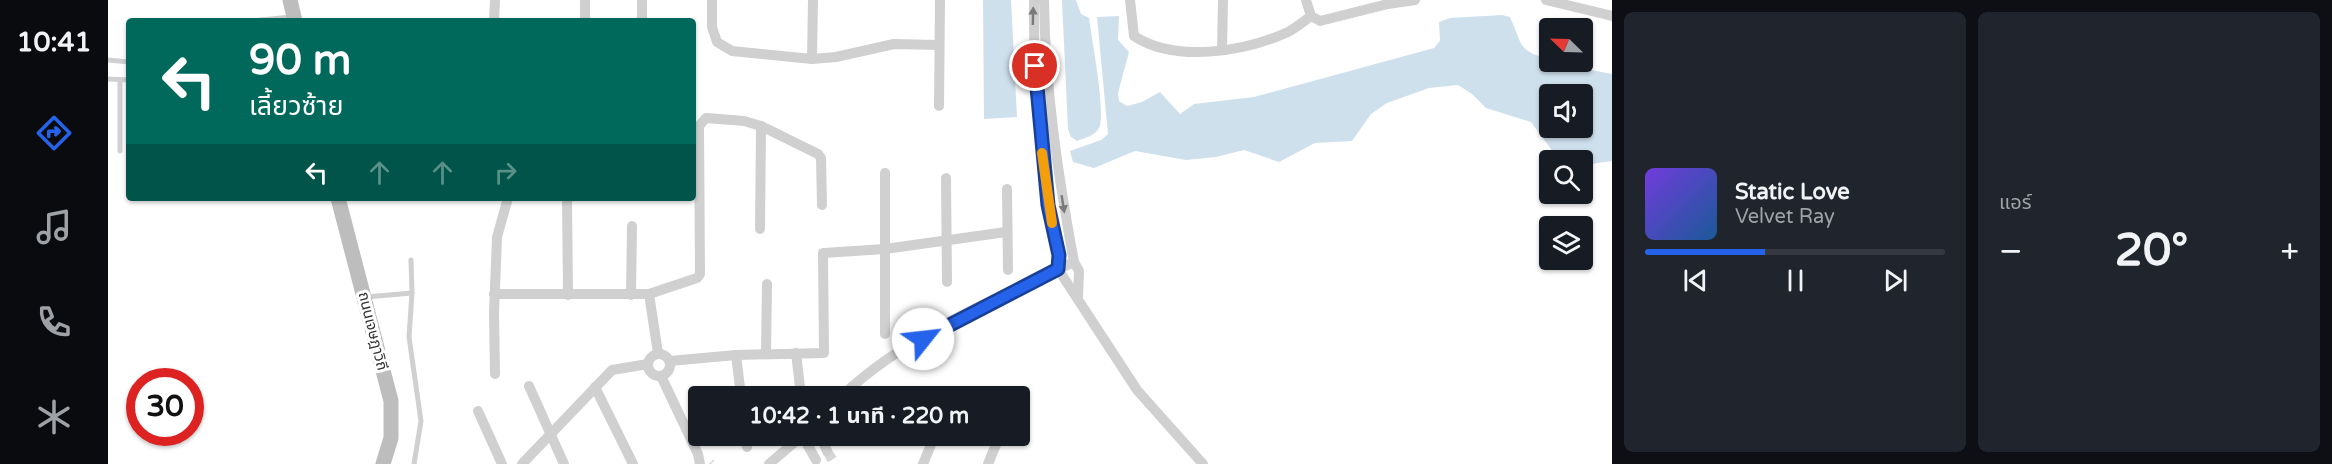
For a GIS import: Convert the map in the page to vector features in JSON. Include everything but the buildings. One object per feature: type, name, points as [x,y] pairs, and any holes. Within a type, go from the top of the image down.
[{"type":"street","points":[[290,0],[294,18]]},
{"type":"street","points":[[494,18],[495,0]]},
{"type":"street","points":[[585,0],[585,18]]},
{"type":"street","points":[[642,0],[642,18]]},
{"type":"street","points":[[712,0],[711,27],[717,42],[732,51],[812,59],[836,57],[894,44],[939,45]]},
{"type":"street","points":[[812,59],[813,0]]},
{"type":"street","points":[[939,106],[940,0]]},
{"type":"street","points":[[1034,0],[1036,85],[1044,170],[1059,255],[1058,269],[1137,390],[1203,464]]},
{"type":"street","points":[[1044,0],[1048,82],[1057,170],[1074,262],[1079,272],[1078,297]]},
{"type":"street","points":[[1130,0],[1134,36],[1149,46],[1177,51],[1222,50],[1289,32],[1311,16]]},
{"type":"street","points":[[1222,50],[1223,0]]},
{"type":"street","points":[[1306,0],[1311,16],[1320,21],[1388,2],[1415,0]]},
{"type":"street","points":[[1546,0],[1612,16]]},
{"type":"street","points":[[494,294],[568,296],[649,294],[697,278],[700,274],[699,126],[706,118],[744,121],[760,126],[818,154],[821,158],[822,205]]},
{"type":"street","points":[[760,126],[760,229]]},
{"type":"street","points":[[1044,170],[1050,173],[1057,170]]},
{"type":"street","points":[[885,173],[885,334]]},
{"type":"street","points":[[946,178],[947,282]]},
{"type":"street","points":[[1007,189],[1008,270]]},
{"type":"street","name":"ถนนเจษฎาวิถี","points":[[339,201],[391,401],[391,438],[383,464]]},
{"type":"street","points":[[495,374],[494,294],[497,237],[507,201]]},
{"type":"street","points":[[567,201],[568,296]]},
{"type":"street","points":[[631,295],[632,226]]},
{"type":"street","points":[[670,361],[736,355],[824,353],[823,254],[885,249],[1006,232]]},
{"type":"street","points":[[855,386],[905,349],[976,309],[1074,262]]},
{"type":"street","points":[[766,284],[766,354]]},
{"type":"street","points":[[649,294],[657,349],[670,361]]},
{"type":"street","points":[[657,349],[648,364],[650,372],[661,376],[703,460]]},
{"type":"street","points":[[796,353],[800,386]]},
{"type":"street","points":[[736,355],[740,386]]},
{"type":"street","points":[[661,376],[668,372],[670,361]]},
{"type":"street","points":[[522,464],[612,370],[648,364]]},
{"type":"street","points":[[529,386],[564,464]]},
{"type":"street","points":[[595,387],[633,464]]},
{"type":"street","points":[[478,411],[502,464]]},
{"type":"street","points":[[769,464],[789,446]]},
{"type":"street","points":[[808,446],[816,460]]},
{"type":"street","points":[[825,446],[827,451]]},
{"type":"street","points":[[922,464],[930,446]]},
{"type":"street","points":[[988,464],[995,446]]},
{"type":"lane","points":[[108,60],[126,62]]},
{"type":"lane","points":[[108,79],[126,80]]},
{"type":"lane","points":[[120,80],[120,151]]},
{"type":"lane","points":[[411,260],[412,293],[409,337],[421,421],[414,464]]},
{"type":"lane","points":[[364,297],[412,293]]},
{"type":"water","points":[[983,0],[1011,0],[1017,117],[984,119]]},
{"type":"water","points":[[1062,0],[1076,0],[1081,14],[1089,18],[1100,90],[1100,126],[1093,134],[1077,141],[1071,137],[1068,129]]},
{"type":"water","points":[[1502,15],[1510,17],[1522,46],[1539,56],[1539,72],[1593,70],[1612,74],[1612,161],[1593,164],[1593,150],[1552,150],[1543,138],[1593,138],[1593,84],[1539,84],[1539,133],[1531,122],[1486,108],[1472,94],[1458,85],[1429,88],[1387,103],[1371,114],[1352,141],[1315,143],[1279,162],[1244,150],[1216,157],[1186,160],[1135,151],[1094,168],[1073,162],[1070,151],[1101,140],[1108,134],[1097,17],[1119,16],[1118,40],[1129,52],[1118,93],[1119,101],[1127,106],[1142,102],[1160,92],[1180,114],[1194,104],[1254,97],[1434,48],[1440,41],[1439,22],[1450,18]]},
{"type":"tunnel","points":[[827,451],[835,464]]},
{"type":"slow traffic","points":[[1042,153],[1052,223]]},
{"type":"route","points":[[923,339],[976,309],[1058,269],[1059,255],[1048,205],[1044,170],[1035,66]]}]
